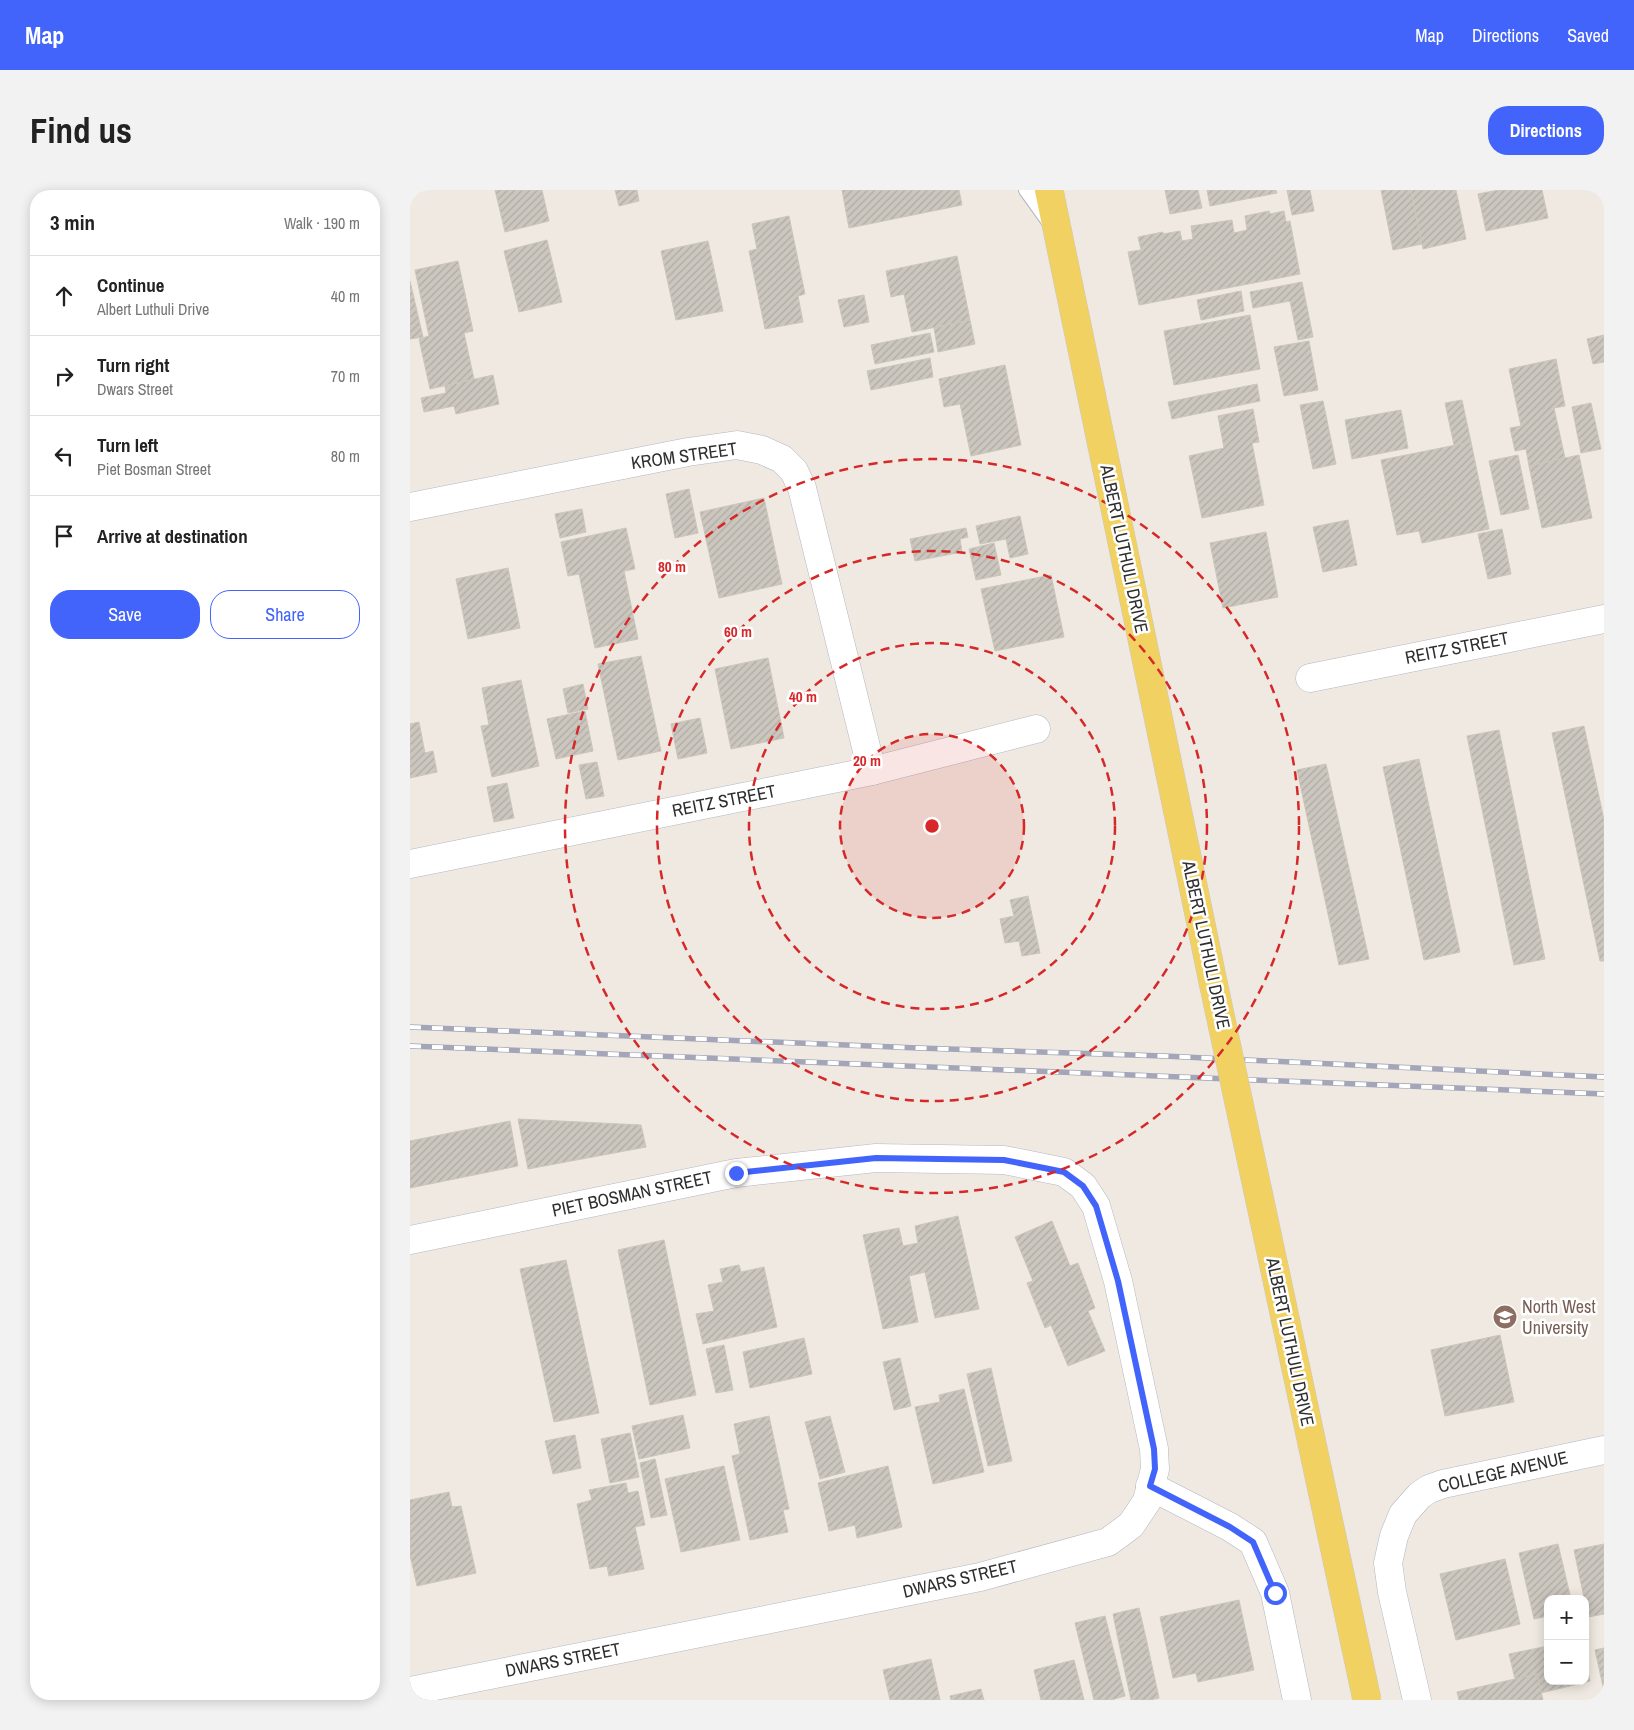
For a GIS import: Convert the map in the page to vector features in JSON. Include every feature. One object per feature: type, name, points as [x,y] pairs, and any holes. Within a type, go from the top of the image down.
[{"type":"main road","name":"ALBERT LUTHULI DRIVE","points":[[1049,190],[1214,982],[1367,1700]]},
{"type":"street","name":"KROM STREET","points":[[410,507],[688,452],[737,445],[762,450],[782,458],[794,471],[802,488],[872,771]]},
{"type":"street","name":"REITZ STREET","points":[[1310,678],[1604,619]]},
{"type":"street","name":"REITZ STREET","points":[[410,864],[872,771],[1036,729]]},
{"type":"street","name":"PIET BOSMAN STREET","points":[[410,1240],[736,1173],[876,1158],[1004,1160],[1064,1172]]},
{"type":"street","name":"DWARS STREET","points":[[410,1691],[980,1577],[1108,1542],[1130,1525],[1147,1501],[1155,1469],[1154,1449],[1118,1281],[1096,1206],[1083,1186],[1064,1172]]},
{"type":"street","name":"COLLEGE AVENUE","points":[[1416,1700],[1392,1592],[1388,1564],[1394,1536],[1403,1514],[1420,1495],[1429,1489],[1443,1484],[1604,1450]]},
{"type":"street","points":[[1150,1486],[1230,1527],[1253,1542],[1275,1593],[1297,1700]]},
{"type":"lane","points":[[1026,190],[1058,234]]},
{"type":"building","points":[[495,190],[542,190],[549,221],[505,232]]},
{"type":"building","points":[[615,190],[637,190],[639,201],[619,206]]},
{"type":"building","points":[[842,190],[959,190],[962,205],[849,228]]},
{"type":"building","points":[[1165,190],[1198,190],[1202,208],[1170,214]]},
{"type":"building","points":[[1207,190],[1276,190],[1277,193],[1210,206]]},
{"type":"building","points":[[1287,190],[1310,190],[1314,211],[1292,215]]},
{"type":"building","points":[[1381,190],[1411,190],[1422,244],[1393,250]]},
{"type":"building","points":[[1411,190],[1456,190],[1466,239],[1423,249]]},
{"type":"building","points":[[1499,190],[1542,190],[1548,218],[1486,231],[1478,194]]},
{"type":"building","points":[[1269,211],[1270,214],[1284,211],[1286,222],[1290,221],[1300,274],[1139,305],[1128,252],[1141,250],[1138,237],[1180,231],[1182,241],[1193,239],[1191,226],[1232,220],[1234,233],[1247,230],[1245,216]]},
{"type":"building","points":[[789,216],[805,294],[798,296],[803,322],[765,329],[749,251],[757,249],[752,224]]},
{"type":"building","points":[[547,240],[562,302],[519,312],[504,251]]},
{"type":"building","points":[[708,241],[723,311],[676,320],[661,251]]},
{"type":"building","points":[[957,256],[970,320],[912,332],[904,294],[891,297],[886,271]]},
{"type":"building","points":[[458,261],[473,331],[464,333],[474,379],[430,389],[419,339],[429,336],[415,270]]},
{"type":"building","points":[[410,281],[423,337],[410,339]]},
{"type":"building","points":[[1302,282],[1313,337],[1298,340],[1290,301],[1253,308],[1250,292]]},
{"type":"building","points":[[1241,291],[1244,311],[1201,320],[1197,300]]},
{"type":"building","points":[[864,295],[869,322],[844,327],[838,300]]},
{"type":"building","points":[[1250,315],[1260,369],[1174,385],[1164,331]]},
{"type":"building","points":[[970,320],[975,344],[938,352],[934,328]]},
{"type":"building","points":[[930,333],[934,352],[875,364],[871,345]]},
{"type":"building","points":[[1604,335],[1604,362],[1593,364],[1587,339]]},
{"type":"building","points":[[1309,341],[1318,390],[1284,396],[1274,347]]},
{"type":"building","points":[[930,358],[933,377],[871,390],[867,371]]},
{"type":"building","points":[[1556,359],[1565,406],[1554,408],[1565,458],[1529,466],[1526,449],[1515,451],[1510,428],[1521,426],[1509,369]]},
{"type":"building","points":[[1005,365],[1021,445],[971,456],[960,404],[944,407],[939,379]]},
{"type":"building","points":[[493,375],[499,404],[456,414],[454,406],[424,412],[421,398],[446,393],[445,386]]},
{"type":"building","points":[[1257,384],[1260,401],[1172,419],[1168,402]]},
{"type":"building","points":[[1462,400],[1471,442],[1454,445],[1445,403]]},
{"type":"building","points":[[1323,401],[1336,464],[1313,469],[1300,405]]},
{"type":"building","points":[[1591,403],[1601,449],[1581,453],[1572,407]]},
{"type":"building","points":[[1253,409],[1259,442],[1252,443],[1264,505],[1202,518],[1189,456],[1224,448],[1218,416]]},
{"type":"building","points":[[1401,410],[1408,448],[1352,459],[1345,420]]},
{"type":"building","points":[[1471,442],[1489,529],[1422,543],[1419,531],[1397,535],[1381,460]]},
{"type":"building","points":[[1518,455],[1529,509],[1501,515],[1489,461]]},
{"type":"building","points":[[1579,455],[1592,518],[1542,528],[1529,466]]},
{"type":"building","points":[[689,489],[698,533],[675,538],[666,494]]},
{"type":"building","points":[[764,498],[782,584],[719,598],[700,512]]},
{"type":"building","points":[[582,509],[586,532],[560,538],[555,514]]},
{"type":"building","points":[[1020,516],[1028,554],[1010,558],[1006,539],[980,544],[976,526]]},
{"type":"building","points":[[1348,520],[1357,565],[1323,572],[1313,527]]},
{"type":"building","points":[[626,528],[635,569],[624,571],[638,639],[595,648],[579,574],[568,576],[561,542]]},
{"type":"building","points":[[966,528],[968,537],[960,539],[962,552],[915,561],[910,539]]},
{"type":"building","points":[[1502,529],[1511,574],[1488,579],[1478,534]]},
{"type":"building","points":[[1266,532],[1278,597],[1223,608],[1210,543]]},
{"type":"building","points":[[994,543],[1001,575],[976,580],[969,549]]},
{"type":"building","points":[[508,568],[520,628],[468,639],[456,579]]},
{"type":"building","points":[[1051,575],[1064,637],[995,651],[981,589]]},
{"type":"building","points":[[641,656],[661,751],[618,760],[598,664]]},
{"type":"building","points":[[768,658],[784,738],[731,749],[715,669]]},
{"type":"building","points":[[521,680],[539,766],[492,777],[481,726],[489,725],[482,688]]},
{"type":"building","points":[[583,684],[588,709],[568,713],[563,689]]},
{"type":"building","points":[[585,711],[593,751],[556,759],[547,719]]},
{"type":"building","points":[[700,718],[707,753],[678,759],[671,724]]},
{"type":"building","points":[[419,722],[425,753],[433,751],[437,772],[410,778],[410,724]]},
{"type":"building","points":[[1584,726],[1604,820],[1604,961],[1600,961],[1552,733]]},
{"type":"building","points":[[1499,730],[1545,959],[1514,965],[1467,736]]},
{"type":"building","points":[[1419,759],[1460,952],[1424,960],[1383,767]]},
{"type":"building","points":[[597,762],[604,796],[586,799],[579,765]]},
{"type":"building","points":[[1326,764],[1369,959],[1339,965],[1297,770]]},
{"type":"building","points":[[507,783],[514,818],[494,822],[487,787]]},
{"type":"building","points":[[1028,896],[1040,953],[1022,956],[1019,941],[1005,943],[1000,919],[1014,916],[1010,900]]},
{"type":"building","points":[[518,1119],[641,1125],[646,1147],[528,1169]]},
{"type":"building","points":[[510,1121],[518,1166],[410,1188],[410,1141]]},
{"type":"building","points":[[958,1216],[979,1309],[935,1318],[925,1272],[909,1276],[918,1322],[883,1329],[863,1235],[899,1228],[903,1246],[918,1243],[915,1226]]},
{"type":"building","points":[[1052,1221],[1070,1266],[1078,1263],[1095,1308],[1088,1311],[1105,1351],[1068,1366],[1051,1325],[1045,1328],[1027,1283],[1033,1281],[1015,1237]]},
{"type":"building","points":[[664,1240],[696,1395],[650,1405],[618,1250]]},
{"type":"building","points":[[566,1260],[599,1413],[554,1422],[520,1269]]},
{"type":"building","points":[[739,1265],[741,1272],[764,1267],[777,1327],[703,1344],[696,1314],[714,1311],[708,1285],[723,1282],[720,1269]]},
{"type":"building","points":[[1500,1335],[1514,1402],[1445,1416],[1431,1350]]},
{"type":"building","points":[[804,1338],[812,1374],[750,1388],[743,1352]]},
{"type":"building","points":[[724,1345],[733,1390],[716,1393],[706,1349]]},
{"type":"building","points":[[900,1358],[911,1406],[894,1410],[883,1362]]},
{"type":"building","points":[[991,1368],[1012,1461],[988,1466],[967,1374]]},
{"type":"building","points":[[964,1389],[984,1472],[933,1484],[915,1407],[940,1402],[939,1395]]},
{"type":"building","points":[[683,1415],[690,1448],[639,1459],[632,1426]]},
{"type":"building","points":[[769,1416],[789,1509],[783,1510],[788,1532],[750,1540],[732,1456],[740,1454],[734,1424]]},
{"type":"building","points":[[830,1416],[845,1472],[820,1479],[805,1422]]},
{"type":"building","points":[[630,1433],[639,1477],[610,1483],[601,1439]]},
{"type":"building","points":[[575,1435],[581,1468],[553,1474],[545,1441]]},
{"type":"building","points":[[655,1459],[667,1515],[651,1518],[640,1463]]},
{"type":"building","points":[[724,1466],[740,1540],[681,1552],[665,1479]]},
{"type":"building","points":[[888,1466],[902,1527],[857,1538],[855,1525],[829,1531],[818,1483]]},
{"type":"building","points":[[626,1483],[628,1493],[638,1491],[645,1525],[635,1527],[644,1569],[609,1576],[607,1566],[590,1569],[577,1504],[592,1500],[589,1490]]},
{"type":"building","points":[[449,1492],[452,1507],[461,1506],[476,1573],[417,1586],[410,1555],[410,1500]]},
{"type":"building","points":[[1558,1544],[1570,1595],[1544,1595],[1544,1617],[1534,1619],[1519,1553]]},
{"type":"building","points":[[1604,1544],[1604,1614],[1589,1617],[1589,1595],[1583,1595],[1574,1550]]},
{"type":"building","points":[[1505,1559],[1520,1624],[1456,1640],[1440,1574]]},
{"type":"building","points":[[1239,1600],[1254,1670],[1198,1682],[1196,1673],[1173,1678],[1160,1617]]},
{"type":"building","points":[[1139,1608],[1146,1638],[1119,1644],[1113,1614]]},
{"type":"building","points":[[1105,1616],[1125,1696],[1111,1700],[1094,1700],[1075,1623]]},
{"type":"building","points":[[1146,1638],[1159,1698],[1131,1700],[1119,1644]]},
{"type":"building","points":[[1544,1647],[1544,1685],[1574,1685],[1541,1693],[1537,1674],[1515,1679],[1509,1654]]},
{"type":"building","points":[[1604,1648],[1604,1691],[1595,1650]]},
{"type":"building","points":[[931,1659],[940,1700],[890,1700],[883,1670]]},
{"type":"building","points":[[1074,1660],[1084,1700],[1041,1700],[1034,1670]]},
{"type":"building","points":[[1537,1674],[1543,1700],[1459,1700],[1457,1692]]},
{"type":"building","points":[[981,1689],[984,1700],[951,1700],[950,1696]]},
{"type":"railway","points":[[410,1027],[1164,1056],[1604,1077]]},
{"type":"railway","points":[[410,1046],[1604,1094]]},
{"type":"place","name":"North West University","points":[[1505,1317]]},
{"type":"route","points":[[736,1173],[876,1158],[1004,1160],[1064,1172],[1083,1186],[1096,1206],[1118,1281],[1154,1449],[1155,1469],[1150,1486],[1230,1527],[1253,1542],[1275,1593]]}]
